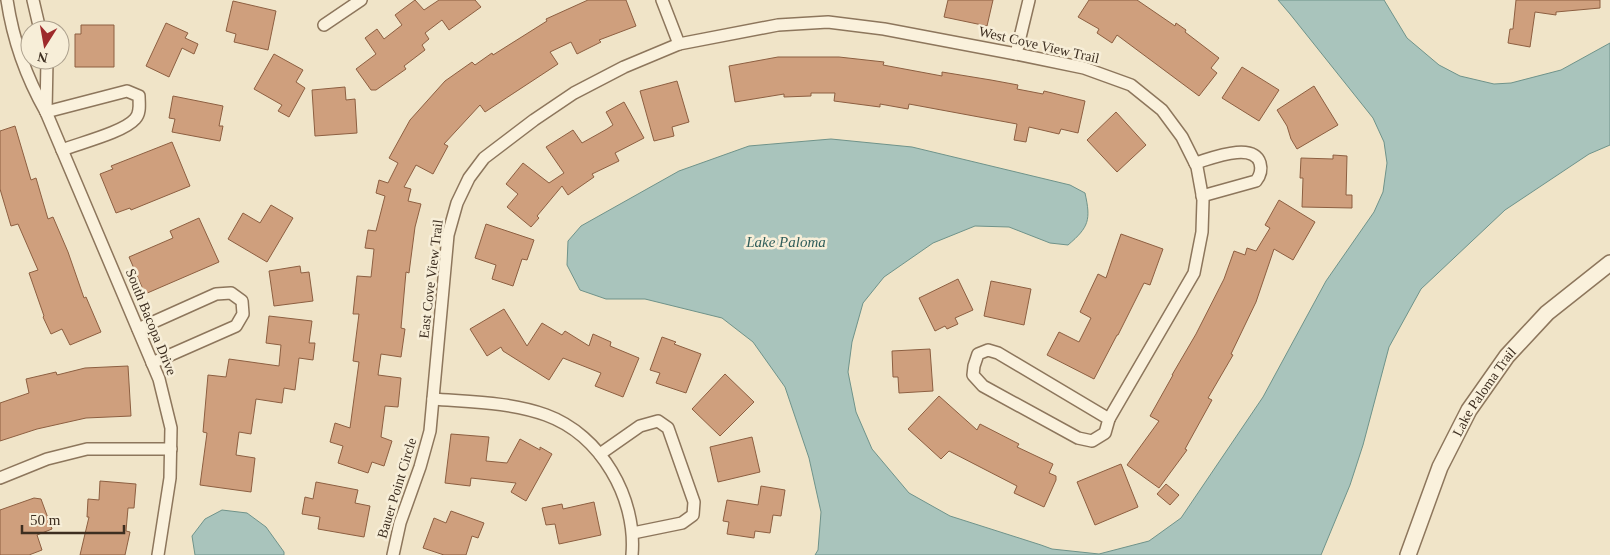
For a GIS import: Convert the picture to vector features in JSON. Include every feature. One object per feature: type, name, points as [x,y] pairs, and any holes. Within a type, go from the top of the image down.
[{"type":"street","name":"South Bacopa Drive","points":[[7,0],[15,42],[34,92],[46,112],[159,379],[171,428],[171,449],[170,478],[158,555]]},
{"type":"street","points":[[33,0],[38,20]]},
{"type":"street","points":[[324,25],[361,0]]},
{"type":"street","points":[[662,0],[679,44]]},
{"type":"street","points":[[1016,54],[1029,0]]},
{"type":"street","name":"West Cove View Trail","points":[[679,44],[778,25],[828,22],[884,29],[1084,68],[1131,85],[1162,110],[1182,136],[1195,164],[1202,196],[1202,232],[1194,273],[1109,420],[1105,434],[1092,441],[1078,438],[983,386],[973,375],[974,366],[978,354],[988,350],[998,353],[1109,420]]},
{"type":"street","name":"East Cove View Trail","points":[[433,399],[448,235],[457,203],[469,178],[484,158],[534,120],[574,93],[624,67],[679,44]]},
{"type":"street","name":"South Bacopa Drive","points":[[46,112],[47,70]]},
{"type":"street","points":[[46,112],[127,91],[139,96],[140,108],[137,118],[125,127],[62,150]]},
{"type":"street","points":[[1195,164],[1240,152],[1254,154],[1260,164],[1259,177],[1256,181],[1202,196]]},
{"type":"street","name":"Lake Paloma Trail","points":[[1408,555],[1440,467],[1470,410],[1507,356],[1548,313],[1610,263]]},
{"type":"street","points":[[138,329],[216,294],[230,292],[242,301],[243,314],[236,326],[152,363]]},
{"type":"street","points":[[433,399],[502,405],[528,410],[548,416],[588,441],[612,471],[626,500],[633,532],[632,555]]},
{"type":"street","name":"Bauer Point Circle","points":[[393,555],[400,523],[420,467],[430,431],[433,399]]},
{"type":"street","points":[[600,454],[640,426],[658,420],[668,428],[694,502],[692,515],[682,523],[633,532]]},
{"type":"street","points":[[0,478],[47,459],[87,449],[171,449]]},
{"type":"water","name":"Lake Paloma","points":[[1278,0],[1384,0],[1407,38],[1439,65],[1460,76],[1494,84],[1511,83],[1561,70],[1610,43],[1610,145],[1589,154],[1505,210],[1421,289],[1389,347],[1363,445],[1350,485],[1321,555],[815,555],[818,550],[821,512],[809,458],[785,387],[753,342],[722,318],[645,299],[606,299],[580,290],[567,265],[568,241],[581,226],[679,171],[749,146],[831,139],[912,147],[1070,185],[1085,193],[1088,217],[1084,228],[1068,245],[1050,243],[1009,227],[975,226],[933,243],[884,277],[863,303],[852,342],[848,372],[856,412],[872,449],[909,493],[950,516],[1052,549],[1099,554],[1149,541],[1181,518],[1263,397],[1326,281],[1374,212],[1383,192],[1387,163],[1384,142],[1373,118]]},
{"type":"water","points":[[222,510],[247,513],[266,527],[284,552],[284,555],[195,555],[192,536],[205,519]]},
{"type":"building","points":[[415,0],[424,10],[439,0],[475,0],[481,7],[449,30],[442,20],[425,33],[429,39],[422,45],[425,50],[404,66],[406,69],[376,90],[371,90],[356,69],[376,54],[365,38],[377,29],[384,39],[402,25],[395,15]]},
{"type":"building","points":[[588,0],[626,0],[636,26],[599,40],[601,42],[577,54],[571,42],[550,52],[558,64],[485,112],[480,105],[444,144],[448,146],[433,174],[416,165],[404,187],[411,189],[408,201],[421,204],[415,227],[409,273],[406,272],[401,328],[405,329],[401,357],[381,354],[378,375],[401,378],[398,407],[385,406],[381,437],[392,441],[384,466],[372,462],[368,473],[338,463],[343,446],[330,442],[335,423],[350,428],[359,362],[353,361],[359,314],[353,314],[357,276],[371,277],[374,249],[365,248],[368,230],[376,231],[385,196],[376,193],[379,180],[388,183],[398,163],[389,158],[410,120],[445,81],[472,62],[475,65],[492,53],[493,55],[547,21],[546,19]]},
{"type":"building","points":[[948,0],[993,0],[987,26],[944,17]]},
{"type":"building","points":[[1089,0],[1137,0],[1175,26],[1176,23],[1186,30],[1185,32],[1219,58],[1211,68],[1217,73],[1199,96],[1117,35],[1112,43],[1097,33],[1099,29],[1078,17]]},
{"type":"building","points":[[1516,0],[1600,0],[1600,8],[1556,12],[1556,15],[1535,12],[1530,47],[1508,43],[1510,29],[1513,29]]},
{"type":"building","points":[[233,1],[276,11],[268,50],[234,42],[236,34],[226,31]]},
{"type":"building","points":[[166,23],[188,33],[185,38],[198,44],[194,54],[182,48],[169,77],[146,66]]},
{"type":"building","points":[[81,25],[114,25],[114,67],[75,67],[75,34],[81,34]]},
{"type":"building","points":[[274,54],[303,70],[296,82],[305,88],[289,117],[278,111],[282,105],[254,89]]},
{"type":"building","points":[[778,57],[839,57],[884,62],[883,65],[942,76],[942,72],[991,80],[1018,85],[1017,89],[1043,94],[1044,91],[1085,101],[1078,133],[1061,129],[1059,134],[1029,127],[1026,142],[1014,140],[1017,124],[909,104],[908,109],[880,104],[880,107],[834,101],[835,93],[811,93],[811,96],[784,97],[784,94],[735,102],[729,66]]},
{"type":"building","points":[[1242,67],[1279,90],[1259,121],[1222,98]]},
{"type":"building","points":[[677,81],[689,122],[672,127],[674,136],[654,141],[640,91]]},
{"type":"building","points":[[1314,86],[1338,125],[1297,149],[1291,139],[1287,126],[1277,110]]},
{"type":"building","points":[[345,87],[346,100],[355,99],[357,133],[315,136],[312,90]]},
{"type":"building","points":[[173,96],[223,106],[219,126],[223,126],[220,141],[172,132],[175,119],[169,118]]},
{"type":"building","points":[[624,102],[644,138],[615,153],[619,161],[592,174],[594,177],[568,195],[562,186],[537,216],[539,218],[531,227],[507,207],[518,194],[506,184],[523,163],[549,183],[564,173],[546,147],[573,130],[582,143],[607,129],[613,125],[606,112]]},
{"type":"building","points":[[1116,112],[1146,145],[1117,172],[1087,140]]},
{"type":"building","points":[[15,126],[31,180],[36,178],[48,219],[53,217],[84,298],[86,297],[101,332],[70,345],[62,329],[51,334],[43,317],[29,273],[38,270],[18,224],[11,226],[0,189],[0,131]]},
{"type":"building","points":[[172,142],[190,186],[131,210],[130,208],[116,213],[100,174],[113,169],[111,166]]},
{"type":"building","points":[[1333,155],[1347,156],[1346,195],[1352,195],[1352,208],[1302,207],[1303,178],[1300,178],[1301,158],[1333,159]]},
{"type":"building","points":[[1279,200],[1315,222],[1293,260],[1274,249],[1256,302],[1231,354],[1233,355],[1208,398],[1212,400],[1185,449],[1187,450],[1159,488],[1127,465],[1159,421],[1150,416],[1196,334],[1224,279],[1234,251],[1245,255],[1247,248],[1256,251],[1270,228],[1265,225]]},
{"type":"building","points":[[271,205],[293,218],[267,262],[228,239],[243,213],[260,223]]},
{"type":"building","points":[[199,218],[219,262],[145,294],[129,257],[173,238],[170,231]]},
{"type":"building","points":[[486,224],[534,240],[527,260],[522,259],[513,286],[492,279],[496,265],[475,258]]},
{"type":"building","points":[[1121,234],[1163,249],[1150,285],[1144,283],[1094,379],[1047,355],[1059,332],[1079,342],[1091,318],[1080,312],[1098,274],[1106,278]]},
{"type":"building","points":[[300,266],[301,273],[309,272],[313,301],[274,306],[269,271]]},
{"type":"building","points":[[958,279],[973,310],[955,318],[958,324],[947,329],[945,326],[935,331],[919,298]]},
{"type":"building","points":[[991,281],[1031,289],[1024,325],[984,316]]},
{"type":"building","points":[[504,309],[527,346],[542,323],[562,335],[565,331],[589,346],[593,334],[611,342],[610,346],[639,358],[623,397],[595,386],[601,373],[563,358],[549,380],[503,351],[501,347],[487,356],[470,329]]},
{"type":"building","points":[[269,316],[312,321],[309,343],[315,343],[313,360],[299,358],[295,390],[284,388],[282,403],[256,399],[251,434],[239,432],[236,455],[255,458],[251,492],[200,485],[207,433],[203,432],[208,375],[226,377],[229,359],[279,366],[281,345],[266,343]]},
{"type":"building","points":[[662,337],[676,342],[674,344],[701,354],[686,393],[656,383],[660,373],[650,370]]},
{"type":"building","points":[[930,349],[933,391],[899,393],[898,377],[893,377],[892,351]]},
{"type":"building","points":[[128,366],[131,416],[86,418],[37,429],[0,441],[0,403],[29,393],[26,379],[56,372],[57,375],[85,368]]},
{"type":"building","points":[[725,374],[754,402],[720,436],[692,409]]},
{"type":"building","points":[[939,396],[977,430],[980,424],[1019,444],[1017,447],[1053,464],[1049,473],[1056,476],[1056,480],[1044,507],[1014,493],[1017,486],[949,451],[941,459],[908,429]]},
{"type":"building","points":[[451,434],[489,437],[486,461],[507,463],[520,439],[552,454],[526,501],[511,492],[516,483],[471,478],[470,486],[445,483]]},
{"type":"building","points":[[752,437],[760,472],[718,482],[710,447]]},
{"type":"building","points":[[1121,464],[1138,507],[1095,525],[1077,482]]},
{"type":"building","points":[[100,481],[136,484],[134,508],[128,508],[126,531],[130,532],[125,555],[80,555],[89,517],[87,517],[88,499],[99,500]]},
{"type":"building","points":[[316,482],[358,490],[355,503],[370,506],[364,537],[318,529],[320,517],[302,514],[305,497],[313,499]]},
{"type":"building","points":[[1166,484],[1179,495],[1170,505],[1157,494]]},
{"type":"building","points":[[761,486],[785,490],[781,516],[773,515],[770,533],[755,531],[754,538],[727,534],[729,522],[723,521],[727,500],[758,505]]},
{"type":"building","points":[[34,498],[41,499],[52,529],[37,535],[42,550],[29,555],[0,555],[0,510]]},
{"type":"building","points":[[594,502],[601,535],[559,544],[555,524],[546,525],[542,508],[562,504],[563,509]]},
{"type":"building","points":[[451,511],[484,523],[478,538],[472,536],[466,555],[444,555],[423,548],[434,518],[446,523]]}]
